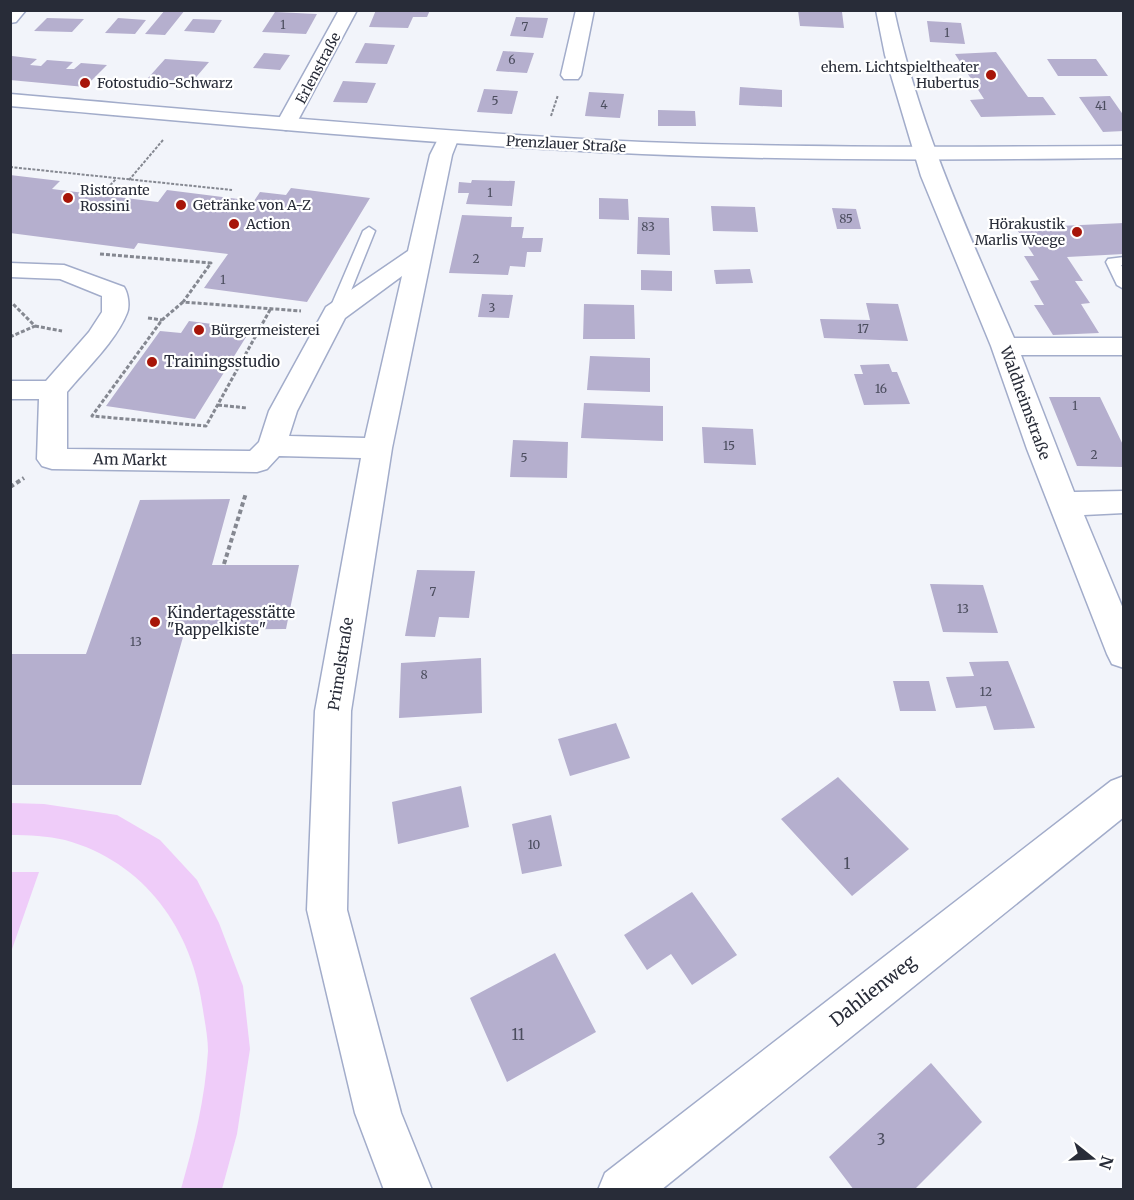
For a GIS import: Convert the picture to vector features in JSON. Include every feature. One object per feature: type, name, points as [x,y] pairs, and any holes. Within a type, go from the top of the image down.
[{"type":"street","points":[[10,18],[17,10]]},
{"type":"street","name":"Erlenstraße","points":[[286,124],[348,10]]},
{"type":"street","points":[[571,75],[585,10]]},
{"type":"street","name":"Waldheimstraße","points":[[885,10],[894,55],[924,153],[952,225],[1005,346],[1064,504],[1124,654]]},
{"type":"street","name":"Prenzlauer Straße","points":[[10,100],[448,137],[653,148],[924,153],[1124,152]]},
{"type":"street","name":"Primelstraße","points":[[408,1190],[378,1113],[327,910],[333,711],[377,448],[418,255],[441,155],[448,137]]},
{"type":"street","points":[[264,454],[283,411],[335,313],[418,255]]},
{"type":"street","points":[[10,270],[64,272],[115,292],[115,312],[98,338],[53,390],[10,390]]},
{"type":"street","points":[[1005,346],[1124,347]]},
{"type":"street","name":"Am Markt","points":[[53,390],[52,459],[264,454],[377,448]]},
{"type":"street","points":[[1064,504],[1124,502]]},
{"type":"street","name":"Dahlienweg","points":[[622,1190],[1124,793]]},
{"type":"lane","points":[[335,313],[369,231]]},
{"type":"lane","points":[[1124,261],[1113,262],[1124,285]]},
{"type":"path","points":[[129,180],[185,115]]},
{"type":"path","points":[[10,167],[232,190]]},
{"type":"path","points":[[101,195],[116,179]]},
{"type":"path","points":[[100,254],[211,263],[183,302],[162,320],[92,416],[206,426],[271,308]]},
{"type":"path","points":[[183,302],[335,313]]},
{"type":"path","points":[[10,304],[13,304],[35,326],[10,337]]},
{"type":"path","points":[[224,564],[264,454]]},
{"type":"shaded area","points":[[11,803],[44,804],[117,815],[160,840],[197,880],[219,923],[243,986],[250,1049],[237,1134],[222,1189],[181,1189],[198,1121],[208,1051],[197,981],[176,927],[160,903],[141,882],[119,865],[93,850],[65,840],[11,835]]},
{"type":"shaded area","points":[[10,872],[39,872],[11,952],[10,952]]},
{"type":"building","points":[[165,10],[185,10],[165,35],[145,34]]},
{"type":"building","points":[[376,10],[430,10],[427,17],[413,17],[408,28],[369,27]]},
{"type":"building","points":[[798,10],[842,12],[844,28],[800,26]]},
{"type":"building","points":[[275,12],[317,14],[306,34],[262,32]]},
{"type":"building","points":[[516,17],[548,18],[543,38],[510,36]]},
{"type":"building","points":[[47,18],[84,19],[72,32],[34,31]]},
{"type":"building","points":[[118,18],[146,20],[135,34],[105,33]]},
{"type":"building","points":[[193,19],[222,20],[214,33],[184,31]]},
{"type":"building","points":[[927,21],[961,23],[965,44],[930,42]]},
{"type":"building","points":[[365,43],[395,45],[387,64],[355,63]]},
{"type":"building","points":[[503,51],[534,53],[527,73],[496,71]]},
{"type":"building","name":"ehem. Lichtspieltheater Hubertus","points":[[996,52],[1028,97],[1043,97],[1056,115],[981,117],[970,100],[984,99],[955,54]]},
{"type":"building","points":[[264,53],[290,55],[280,70],[253,68]]},
{"type":"building","points":[[12,56],[37,59],[30,65],[41,66],[47,60],[73,62],[66,69],[74,69],[81,63],[107,65],[85,87],[10,80]]},
{"type":"building","points":[[165,59],[209,62],[192,82],[148,78]]},
{"type":"building","points":[[1047,59],[1096,59],[1108,76],[1058,76]]},
{"type":"building","points":[[343,81],[376,83],[367,103],[333,102]]},
{"type":"building","points":[[740,87],[782,90],[782,107],[739,105]]},
{"type":"building","points":[[484,89],[518,91],[512,114],[477,112]]},
{"type":"building","points":[[589,92],[624,94],[620,118],[585,116]]},
{"type":"building","points":[[1110,96],[1124,116],[1124,131],[1103,132],[1079,97]]},
{"type":"building","points":[[658,110],[695,111],[696,126],[658,126]]},
{"type":"building","points":[[10,175],[60,181],[52,189],[158,202],[167,190],[254,201],[260,192],[286,195],[291,188],[370,198],[307,302],[204,288],[228,254],[138,243],[134,249],[10,233]]},
{"type":"building","points":[[472,180],[515,181],[512,206],[466,204],[469,193],[458,193],[459,182],[471,183]]},
{"type":"building","points":[[599,198],[628,199],[629,220],[599,219]]},
{"type":"building","points":[[711,206],[755,207],[758,232],[713,231]]},
{"type":"building","points":[[832,208],[856,209],[861,229],[837,229]]},
{"type":"building","points":[[462,215],[512,217],[511,227],[524,227],[522,238],[543,238],[541,252],[527,252],[525,267],[510,266],[508,275],[449,273]]},
{"type":"building","points":[[638,217],[669,218],[670,255],[637,254]]},
{"type":"building","points":[[1124,223],[1124,254],[1067,257],[1083,281],[1075,281],[1090,303],[1081,304],[1099,333],[1053,335],[1034,305],[1044,305],[1030,281],[1039,280],[1024,256],[1034,256],[1016,228]]},
{"type":"building","points":[[750,269],[753,283],[716,284],[714,270]]},
{"type":"building","points":[[641,270],[672,271],[672,291],[641,290]]},
{"type":"building","points":[[482,294],[513,295],[509,318],[478,317]]},
{"type":"building","points":[[866,303],[898,304],[908,341],[824,338],[820,319],[870,320]]},
{"type":"building","points":[[584,304],[634,305],[635,339],[583,339]]},
{"type":"building","points":[[189,321],[251,329],[195,419],[106,406],[160,331],[181,333]]},
{"type":"building","points":[[590,356],[650,358],[650,392],[587,390]]},
{"type":"building","points":[[889,364],[892,372],[897,372],[910,404],[864,405],[854,374],[863,374],[860,365]]},
{"type":"building","points":[[1049,397],[1100,397],[1124,447],[1124,467],[1077,466]]},
{"type":"building","points":[[584,403],[663,406],[663,441],[581,438]]},
{"type":"building","points":[[702,427],[753,429],[756,465],[704,463]]},
{"type":"building","points":[[513,440],[568,442],[567,478],[510,477]]},
{"type":"building","points":[[230,499],[212,565],[299,565],[286,629],[185,630],[141,785],[10,785],[10,654],[86,654],[140,500]]},
{"type":"building","points":[[417,570],[475,571],[469,618],[439,617],[435,637],[405,636]]},
{"type":"building","points":[[930,584],[983,585],[998,633],[943,632]]},
{"type":"building","points":[[481,658],[482,713],[399,718],[401,663]]},
{"type":"building","points":[[1008,661],[1035,728],[994,730],[986,706],[956,708],[946,677],[974,676],[969,662]]},
{"type":"building","points":[[893,681],[929,681],[936,711],[900,711]]},
{"type":"building","points":[[616,723],[630,758],[570,776],[558,739]]},
{"type":"building","points":[[838,777],[909,849],[852,896],[781,819]]},
{"type":"building","points":[[461,786],[469,827],[398,844],[392,802]]},
{"type":"building","points":[[551,815],[562,866],[522,874],[512,824]]},
{"type":"building","points":[[692,892],[737,955],[692,985],[671,954],[647,970],[624,935]]},
{"type":"building","points":[[555,953],[596,1032],[507,1082],[470,998]]},
{"type":"building","points":[[931,1063],[982,1122],[914,1190],[854,1190],[829,1157]]},
{"type":"place","name":"ehem. Lichtspieltheater Hubertus","points":[[991,75]]},
{"type":"place","name":"Fotostudio-Schwarz","points":[[85,83]]},
{"type":"place","name":"Ristorante Rossini","points":[[68,198]]},
{"type":"place","name":"Getränke von A-Z","points":[[181,205]]},
{"type":"place","name":"Action","points":[[234,224]]},
{"type":"place","name":"Hörakustik Marlis Weege","points":[[1077,232]]},
{"type":"place","name":"Bürgermeisterei","points":[[199,330]]},
{"type":"place","name":"Trainingsstudio","points":[[152,362]]},
{"type":"place","name":"Kindertagesstätte \"Rappelkiste\"","points":[[155,622]]}]
